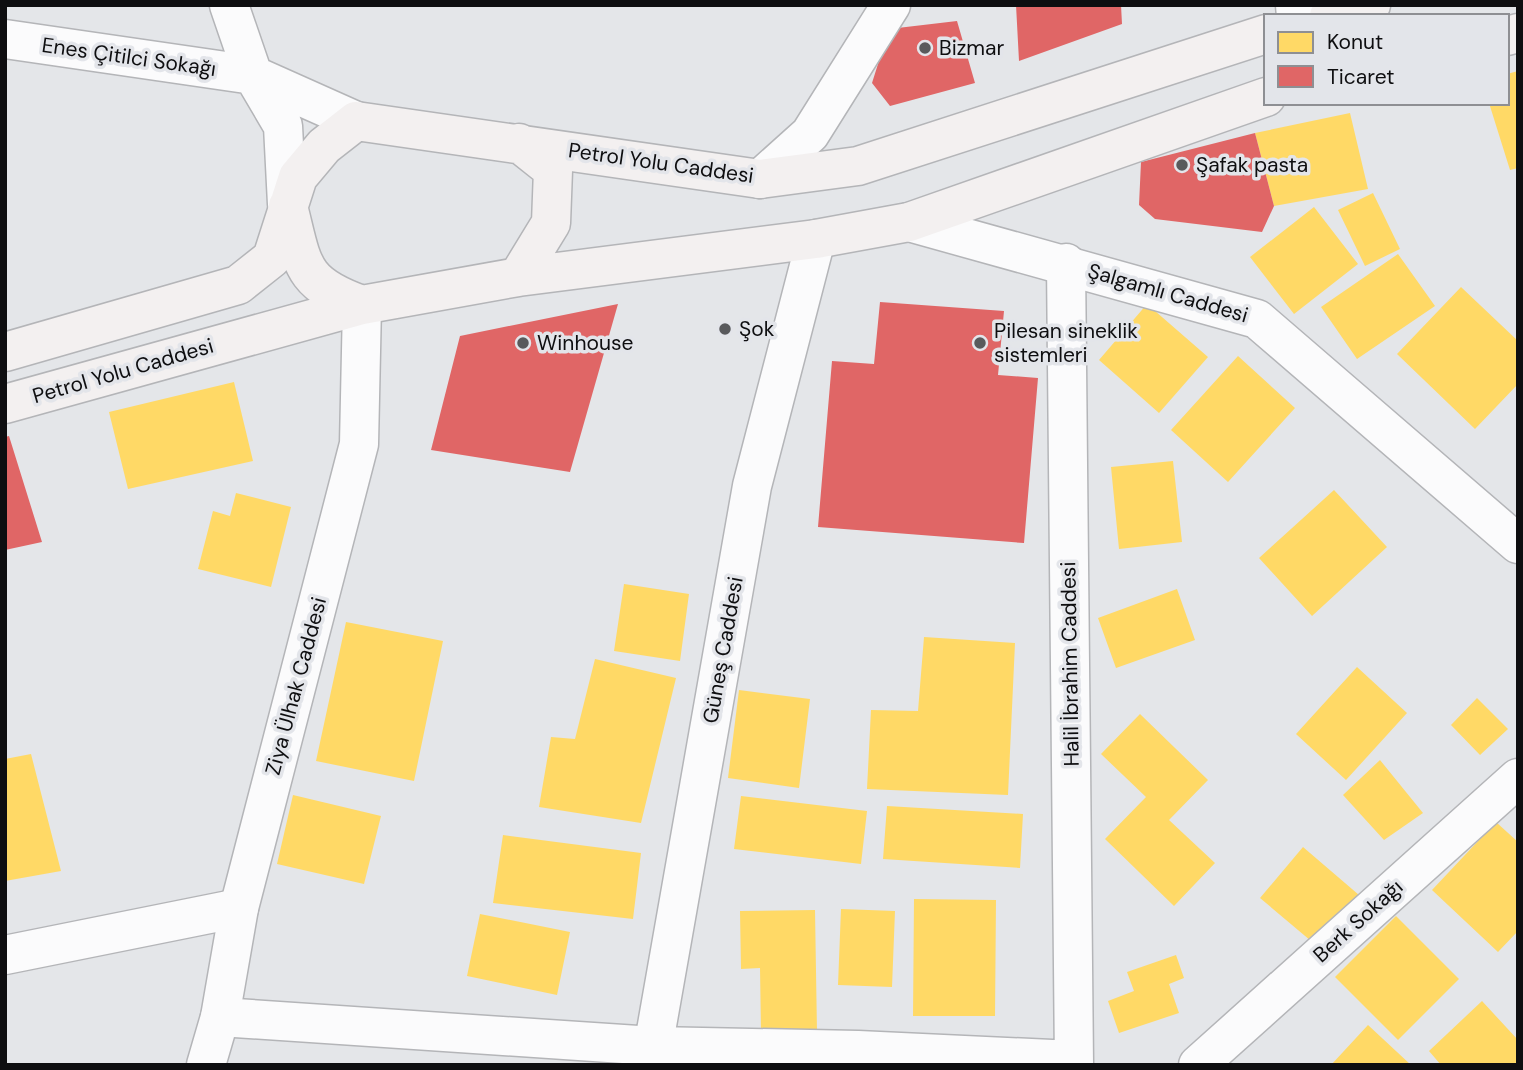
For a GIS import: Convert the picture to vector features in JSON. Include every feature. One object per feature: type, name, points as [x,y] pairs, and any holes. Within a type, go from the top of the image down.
[{"type":"main road","points":[[1337,14],[1371,5]]},
{"type":"main road","name":"Petrol Yolu Caddesi","points":[[356,121],[760,179],[858,166],[1264,35]]},
{"type":"main road","name":"Petrol Yolu Caddesi","points":[[5,404],[362,304],[518,277],[816,239],[909,222],[1264,98]]},
{"type":"main road","points":[[5,352],[238,285],[272,258],[287,204],[298,177],[324,146],[356,121]]},
{"type":"main road","points":[[518,277],[551,223],[553,170],[519,143]]},
{"type":"main road","points":[[287,204],[303,268],[320,286],[362,304]]},
{"type":"street","points":[[229,5],[253,75],[283,126],[287,204]]},
{"type":"street","points":[[760,179],[810,134],[891,5]]},
{"type":"street","name":"Enes Çitilci Sokağı","points":[[5,39],[253,75]]},
{"type":"street","points":[[253,75],[356,121]]},
{"type":"street","name":"Şalgamlı Caddesi","points":[[909,222],[1257,319],[1518,544]]},
{"type":"street","name":"Güneş Caddesi","points":[[652,1055],[752,486],[816,239]]},
{"type":"street","name":"Halil İbrahim Caddesi","points":[[1066,264],[1074,1063]]},
{"type":"street","name":"Ziya Ülhak Caddesi","points":[[205,1065],[220,1017],[239,908],[359,444],[362,304]]},
{"type":"street","name":"Berk Sokağı","points":[[1198,1065],[1518,778]]},
{"type":"street","points":[[5,955],[239,908]]},
{"type":"street","points":[[220,1017],[652,1055],[858,1050],[1074,1063]]},
{"type":"building: Konut","points":[[1518,71],[1518,168],[1510,170],[1490,105],[1509,105],[1509,73]]},
{"type":"building: Konut","points":[[1350,113],[1368,189],[1274,206],[1255,133]]},
{"type":"building: Konut","points":[[1373,193],[1400,249],[1365,266],[1338,210]]},
{"type":"building: Konut","points":[[1314,207],[1358,264],[1294,314],[1250,257]]},
{"type":"building: Konut","points":[[1398,254],[1435,306],[1357,359],[1321,307]]},
{"type":"building: Konut","points":[[1461,287],[1518,341],[1518,384],[1475,429],[1397,354]]},
{"type":"building: Konut","points":[[1147,304],[1208,357],[1159,413],[1099,360]]},
{"type":"building: Konut","points":[[1238,356],[1295,408],[1228,482],[1171,430]]},
{"type":"building: Konut","points":[[234,382],[253,461],[128,489],[109,412]]},
{"type":"building: Konut","points":[[1173,461],[1182,542],[1119,549],[1111,467]]},
{"type":"building: Konut","points":[[1334,490],[1387,547],[1312,616],[1259,558]]},
{"type":"building: Konut","points":[[236,493],[291,507],[271,587],[198,569],[213,511],[230,516]]},
{"type":"building: Konut","points":[[624,584],[689,594],[680,661],[614,651]]},
{"type":"building: Konut","points":[[1177,589],[1195,640],[1116,668],[1098,618]]},
{"type":"building: Konut","points":[[346,622],[443,641],[414,781],[316,761]]},
{"type":"building: Konut","points":[[924,637],[1015,643],[1008,795],[867,789],[871,710],[918,711]]},
{"type":"building: Konut","points":[[595,659],[676,678],[641,823],[539,807],[551,737],[575,739]]},
{"type":"building: Konut","points":[[1357,667],[1407,713],[1346,780],[1296,734]]},
{"type":"building: Konut","points":[[739,690],[810,699],[799,788],[728,778]]},
{"type":"building: Konut","points":[[1477,698],[1508,729],[1480,755],[1451,725]]},
{"type":"building: Konut","points":[[1140,714],[1208,780],[1169,820],[1215,863],[1174,906],[1105,839],[1146,797],[1101,754]]},
{"type":"building: Konut","points":[[31,754],[61,871],[5,881],[5,759]]},
{"type":"building: Konut","points":[[1380,760],[1423,813],[1384,840],[1343,795]]},
{"type":"building: Konut","points":[[293,795],[381,816],[364,884],[277,864]]},
{"type":"building: Konut","points":[[741,796],[867,811],[861,864],[734,849]]},
{"type":"building: Konut","points":[[887,806],[1023,814],[1020,868],[883,859]]},
{"type":"building: Konut","points":[[1496,822],[1518,842],[1518,931],[1498,952],[1432,890]]},
{"type":"building: Konut","points":[[503,835],[641,853],[633,919],[493,903]]},
{"type":"building: Konut","points":[[1303,847],[1359,895],[1317,946],[1260,898]]},
{"type":"building: Konut","points":[[914,899],[996,900],[995,1016],[913,1016]]},
{"type":"building: Konut","points":[[841,909],[895,911],[892,987],[838,985]]},
{"type":"building: Konut","points":[[815,910],[817,1032],[761,1033],[760,968],[741,969],[740,911]]},
{"type":"building: Konut","points":[[480,914],[570,932],[557,995],[467,976]]},
{"type":"building: Konut","points":[[1396,916],[1459,979],[1398,1040],[1335,977]]},
{"type":"building: Konut","points":[[1176,955],[1184,978],[1169,984],[1179,1013],[1119,1033],[1108,1001],[1134,991],[1127,972]]},
{"type":"building: Konut","points":[[1482,1001],[1518,1040],[1518,1062],[1515,1065],[1441,1065],[1429,1051]]},
{"type":"building: Konut","points":[[1368,1025],[1411,1065],[1331,1065]]},
{"type":"building: Ticaret","points":[[1016,5],[1121,5],[1122,24],[1019,61]]},
{"type":"building: Ticaret","points":[[957,21],[975,83],[890,106],[872,83],[889,29]]},
{"type":"building: Ticaret","points":[[1255,133],[1274,206],[1262,232],[1155,219],[1139,205],[1141,162]]},
{"type":"building: Ticaret","points":[[880,302],[1004,311],[998,375],[1038,378],[1024,543],[818,527],[832,361],[874,364]]},
{"type":"building: Ticaret","points":[[618,304],[570,472],[431,450],[460,336]]},
{"type":"building: Ticaret","points":[[9,436],[42,542],[5,550],[5,437]]},
{"type":"place","name":"Bizmar","points":[[925,48]]},
{"type":"place","name":"Şafak pasta","points":[[1182,165]]},
{"type":"place","name":"Şok","points":[[725,329]]},
{"type":"place","name":"Winhouse","points":[[523,343]]},
{"type":"place","name":"Pilesan sineklik sistemleri","points":[[980,343]]}]
